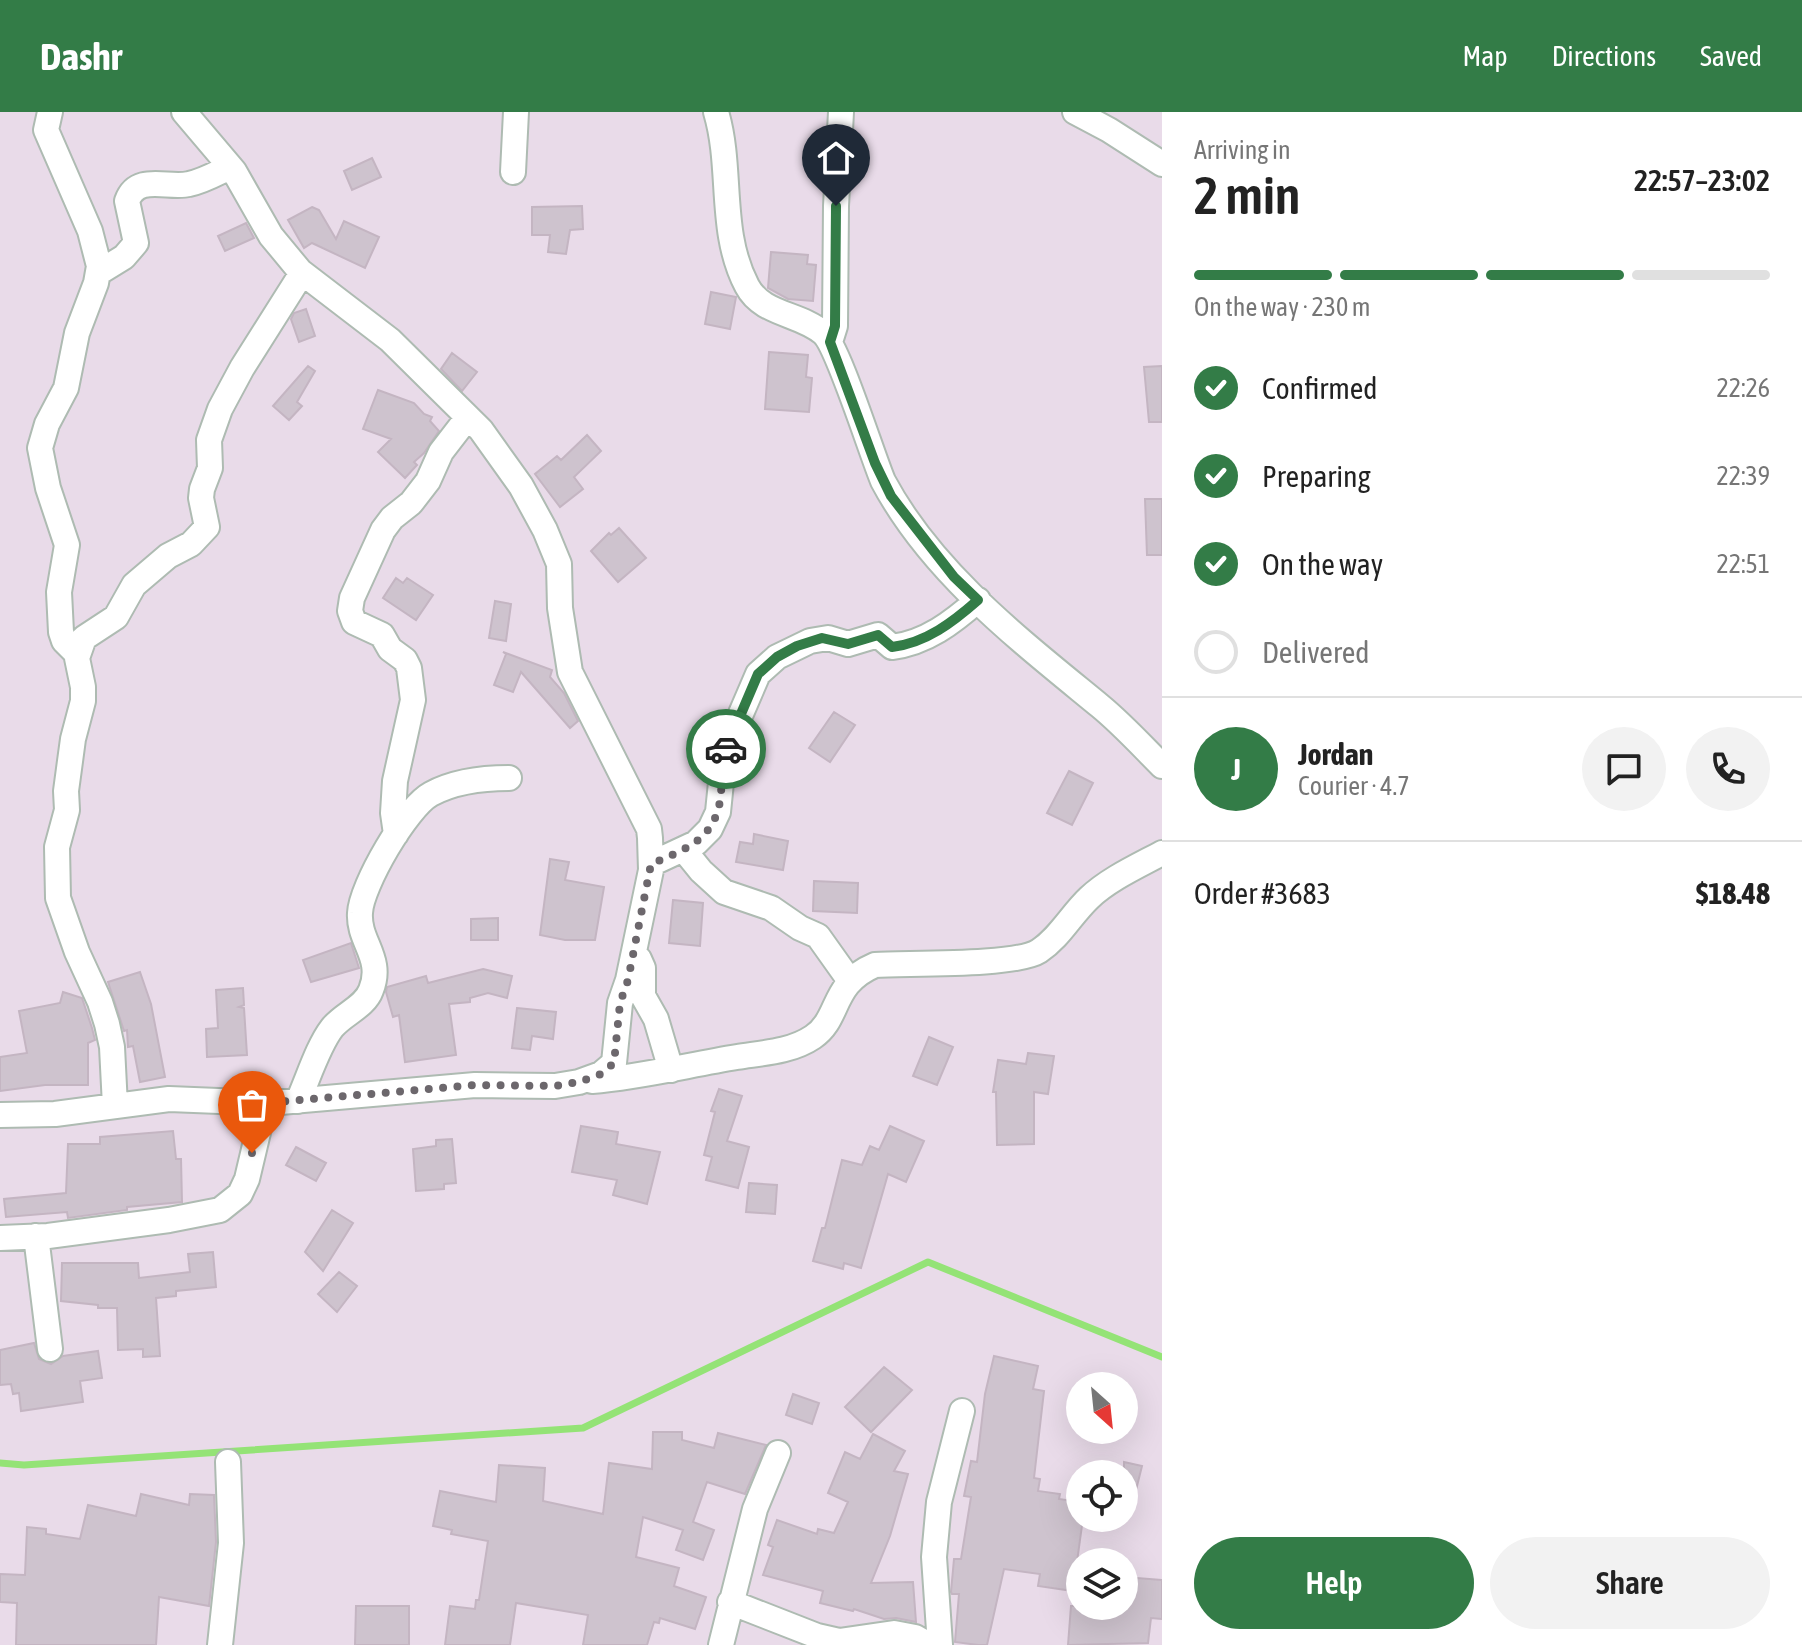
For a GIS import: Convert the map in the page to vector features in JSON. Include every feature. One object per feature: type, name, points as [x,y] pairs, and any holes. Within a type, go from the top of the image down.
[{"type":"street","points":[[50,112],[46,130],[63,163],[90,231],[98,273],[77,333],[66,388],[47,424],[40,448],[48,488],[67,545],[59,592],[61,632],[64,641],[78,655]]},
{"type":"street","points":[[184,112],[230,167],[271,236],[302,273],[390,340],[481,430],[521,486],[559,564],[560,608],[570,672],[649,829],[651,864],[628,980],[620,1003],[614,1063],[609,1069],[579,1082]]},
{"type":"street","points":[[513,172],[516,112]]},
{"type":"street","points":[[716,112],[725,155],[727,218],[734,254],[747,287],[756,299],[769,308],[797,318],[823,333],[830,342],[891,496],[954,577],[1012,633],[1102,708],[1162,766]]},
{"type":"street","points":[[830,342],[835,326],[841,112]]},
{"type":"street","points":[[1075,112],[1162,164]]},
{"type":"street","points":[[98,273],[124,257],[136,243],[127,201],[132,192],[155,183],[189,184],[230,167]]},
{"type":"street","points":[[115,1106],[112,1047],[107,1024],[58,898],[57,847],[67,810],[66,791],[73,739],[82,714],[78,655],[84,638],[116,617],[134,585],[168,556],[191,544],[207,527],[201,498],[210,468],[209,440],[220,409],[302,273]]},
{"type":"street","points":[[396,834],[393,813],[395,781],[413,700],[409,668],[405,660],[390,649],[382,635],[354,622],[350,611],[352,598],[383,530],[428,481],[441,452],[468,417]]},
{"type":"street","points":[[651,864],[696,843],[710,829],[721,794],[724,753],[749,692],[758,674],[767,665],[797,646],[822,638],[848,644],[878,635],[892,647],[915,642],[939,631],[978,600]]},
{"type":"street","points":[[298,1101],[330,1030],[371,991],[375,960],[359,914],[368,883],[396,834],[430,794],[490,778],[509,778]]},
{"type":"street","points":[[684,850],[724,892],[771,908],[818,936],[850,981]]},
{"type":"street","points":[[0,1115],[55,1114],[169,1099],[265,1103],[475,1085],[555,1086],[637,1077],[780,1051],[814,1037],[828,1019],[839,996],[860,972],[875,965],[1010,960],[1037,953],[1063,931],[1077,911],[1100,889],[1162,853]]},
{"type":"street","points":[[633,954],[643,968],[643,996],[656,1019],[671,1070]]},
{"type":"street","points":[[0,1238],[169,1220],[220,1210],[240,1194],[247,1179],[265,1103]]},
{"type":"street","points":[[36,1236],[50,1349]]},
{"type":"street","points":[[940,1645],[934,1557],[939,1502],[962,1411]]},
{"type":"street","points":[[721,1645],[755,1509],[778,1453]]},
{"type":"street","points":[[220,1645],[231,1543],[228,1462]]},
{"type":"street","points":[[730,1602],[817,1636],[839,1641],[894,1633],[915,1637],[929,1645]]},
{"type":"building","points":[[372,158],[381,177],[352,190],[344,171]]},
{"type":"building","points":[[582,206],[583,229],[570,230],[566,254],[548,252],[550,235],[532,235],[532,207]]},
{"type":"building","points":[[312,207],[319,210],[336,239],[344,221],[379,237],[365,268],[312,243],[304,248],[288,220]]},
{"type":"building","points":[[246,223],[254,238],[225,251],[218,236]]},
{"type":"building","points":[[771,252],[808,255],[807,264],[816,265],[813,301],[788,299],[768,288]]},
{"type":"building","points":[[711,292],[736,297],[730,329],[705,324]]},
{"type":"building","points":[[306,309],[315,336],[299,342],[291,319],[294,313]]},
{"type":"building","points":[[769,352],[808,355],[806,377],[812,378],[809,412],[765,409]]},
{"type":"building","points":[[452,353],[477,372],[462,391],[441,369]]},
{"type":"building","points":[[308,366],[315,371],[297,402],[302,406],[289,420],[273,406]]},
{"type":"building","points":[[1162,366],[1162,422],[1149,422],[1144,367]]},
{"type":"building","points":[[378,390],[414,403],[424,414],[432,417],[430,421],[439,431],[405,478],[378,452],[391,439],[363,429]]},
{"type":"building","points":[[587,435],[601,451],[574,477],[583,489],[560,507],[535,474],[557,456],[561,460]]},
{"type":"building","points":[[1145,499],[1162,499],[1162,555],[1147,555]]},
{"type":"building","points":[[619,528],[646,558],[618,582],[591,551],[609,533],[611,535]]},
{"type":"building","points":[[396,578],[403,583],[407,578],[433,595],[416,620],[383,598]]},
{"type":"building","points":[[495,601],[511,604],[506,641],[489,638]]},
{"type":"building","points":[[503,652],[552,670],[550,677],[564,693],[578,721],[570,728],[521,672],[513,692],[494,685],[506,654]]},
{"type":"building","points":[[834,712],[855,725],[830,762],[809,748]]},
{"type":"building","points":[[1069,771],[1093,783],[1072,825],[1047,813]]},
{"type":"building","points":[[754,834],[788,841],[783,870],[736,862],[740,842],[753,844]]},
{"type":"building","points":[[550,859],[569,862],[565,880],[604,887],[595,940],[565,940],[540,935]]},
{"type":"building","points":[[814,881],[858,883],[857,913],[813,911]]},
{"type":"building","points":[[673,900],[703,903],[700,946],[669,943]]},
{"type":"building","points":[[498,918],[498,940],[471,940],[471,919]]},
{"type":"building","points":[[351,943],[359,968],[311,982],[303,960]]},
{"type":"building","points":[[483,969],[512,976],[507,998],[488,993],[470,998],[470,1002],[449,1004],[456,1055],[405,1062],[399,1015],[393,1017],[387,987],[426,976],[428,983]]},
{"type":"building","points":[[140,972],[151,1004],[165,1077],[140,1082],[133,1046],[128,1047],[127,1030],[124,1031],[108,982]]},
{"type":"building","points":[[243,988],[244,1005],[239,1007],[244,1008],[247,1055],[207,1057],[206,1029],[218,1028],[216,990]]},
{"type":"building","points":[[63,992],[82,998],[92,1028],[95,1040],[88,1043],[88,1085],[45,1085],[0,1091],[0,1057],[27,1053],[19,1011],[60,1003]]},
{"type":"building","points":[[517,1008],[556,1012],[553,1039],[532,1036],[530,1050],[512,1048]]},
{"type":"building","points":[[929,1037],[953,1047],[937,1085],[913,1076]]},
{"type":"building","points":[[1028,1053],[1054,1056],[1048,1094],[1034,1092],[1034,1144],[997,1145],[996,1092],[993,1092],[998,1060],[1026,1064]]},
{"type":"building","points":[[719,1089],[742,1096],[727,1141],[749,1147],[738,1188],[706,1180],[712,1157],[704,1155],[715,1112],[711,1111]]},
{"type":"building","points":[[581,1126],[618,1132],[616,1144],[660,1152],[647,1204],[613,1195],[617,1180],[572,1172]]},
{"type":"building","points":[[890,1126],[924,1141],[906,1182],[888,1174],[861,1268],[844,1263],[843,1269],[813,1261],[822,1228],[825,1228],[842,1160],[862,1165],[870,1146],[879,1150]]},
{"type":"building","points":[[173,1131],[176,1159],[181,1159],[182,1202],[127,1207],[127,1210],[68,1218],[67,1212],[6,1217],[4,1199],[66,1193],[68,1144],[100,1144],[100,1137]]},
{"type":"building","points":[[452,1139],[456,1183],[444,1184],[444,1189],[416,1191],[413,1149],[436,1146],[436,1140]]},
{"type":"building","points":[[296,1147],[326,1163],[316,1181],[286,1165]]},
{"type":"building","points":[[749,1183],[777,1185],[775,1214],[746,1212]]},
{"type":"building","points":[[332,1210],[353,1223],[323,1271],[305,1252]]},
{"type":"building","points":[[213,1252],[216,1287],[176,1291],[176,1296],[156,1298],[160,1356],[143,1357],[143,1349],[118,1350],[117,1308],[61,1301],[62,1263],[138,1263],[139,1278],[190,1272],[188,1254]]},
{"type":"building","points":[[339,1272],[357,1286],[337,1312],[318,1294]]},
{"type":"building","points":[[34,1343],[39,1359],[51,1364],[63,1356],[98,1351],[102,1378],[80,1381],[83,1402],[21,1411],[19,1393],[13,1394],[11,1384],[0,1385],[0,1350]]},
{"type":"building","points":[[994,1356],[1038,1366],[1033,1389],[1044,1391],[1034,1478],[1040,1479],[1038,1491],[1060,1494],[1059,1499],[1066,1500],[1066,1532],[1081,1532],[1079,1548],[1066,1548],[1066,1590],[1038,1586],[1040,1574],[1004,1569],[987,1645],[978,1645],[955,1642],[959,1594],[951,1592],[954,1559],[961,1559],[971,1497],[964,1496],[971,1461],[977,1462],[985,1394]]},
{"type":"building","points":[[884,1367],[912,1390],[871,1432],[845,1407]]},
{"type":"building","points":[[793,1394],[819,1403],[812,1424],[786,1415]]},
{"type":"building","points":[[653,1432],[682,1432],[682,1440],[714,1448],[718,1433],[766,1445],[745,1494],[707,1482],[693,1522],[714,1530],[703,1560],[676,1550],[683,1530],[643,1517],[636,1557],[679,1568],[674,1586],[706,1597],[695,1629],[660,1618],[659,1623],[654,1622],[647,1645],[583,1645],[588,1615],[516,1603],[510,1645],[445,1645],[450,1606],[475,1609],[476,1600],[479,1600],[488,1541],[451,1534],[452,1530],[433,1526],[440,1491],[496,1502],[499,1465],[545,1468],[543,1501],[603,1514],[609,1463],[652,1469]]},
{"type":"building","points":[[873,1434],[905,1451],[894,1471],[908,1474],[890,1536],[871,1583],[913,1582],[916,1622],[884,1619],[854,1609],[820,1603],[823,1591],[763,1575],[773,1547],[768,1545],[777,1520],[817,1534],[818,1529],[834,1533],[848,1502],[828,1493],[845,1452],[860,1459]]},
{"type":"building","points":[[141,1494],[189,1505],[190,1494],[214,1495],[216,1542],[209,1606],[159,1597],[156,1645],[16,1645],[17,1603],[0,1602],[0,1574],[25,1575],[27,1527],[46,1529],[46,1534],[80,1539],[88,1505],[136,1516]]},
{"type":"building","points":[[1138,1578],[1162,1580],[1162,1619],[1151,1618],[1148,1643],[1068,1645],[1070,1620],[1138,1620]]},
{"type":"building","points":[[356,1606],[409,1606],[409,1645],[355,1645]]},
{"type":"waterway","points":[[0,1463],[24,1465],[583,1428],[928,1262],[1162,1357]]},
{"type":"way so far","points":[[252,1153],[265,1103],[475,1085],[555,1086],[579,1082],[609,1069],[614,1063],[620,1003],[628,980],[651,864],[696,843],[710,829],[718,812],[726,749]]},
{"type":"route","points":[[726,749],[758,674],[777,657],[822,638],[848,644],[878,635],[892,647],[915,642],[939,631],[978,600],[954,577],[891,496],[875,463],[830,342],[836,309],[836,206]]}]
